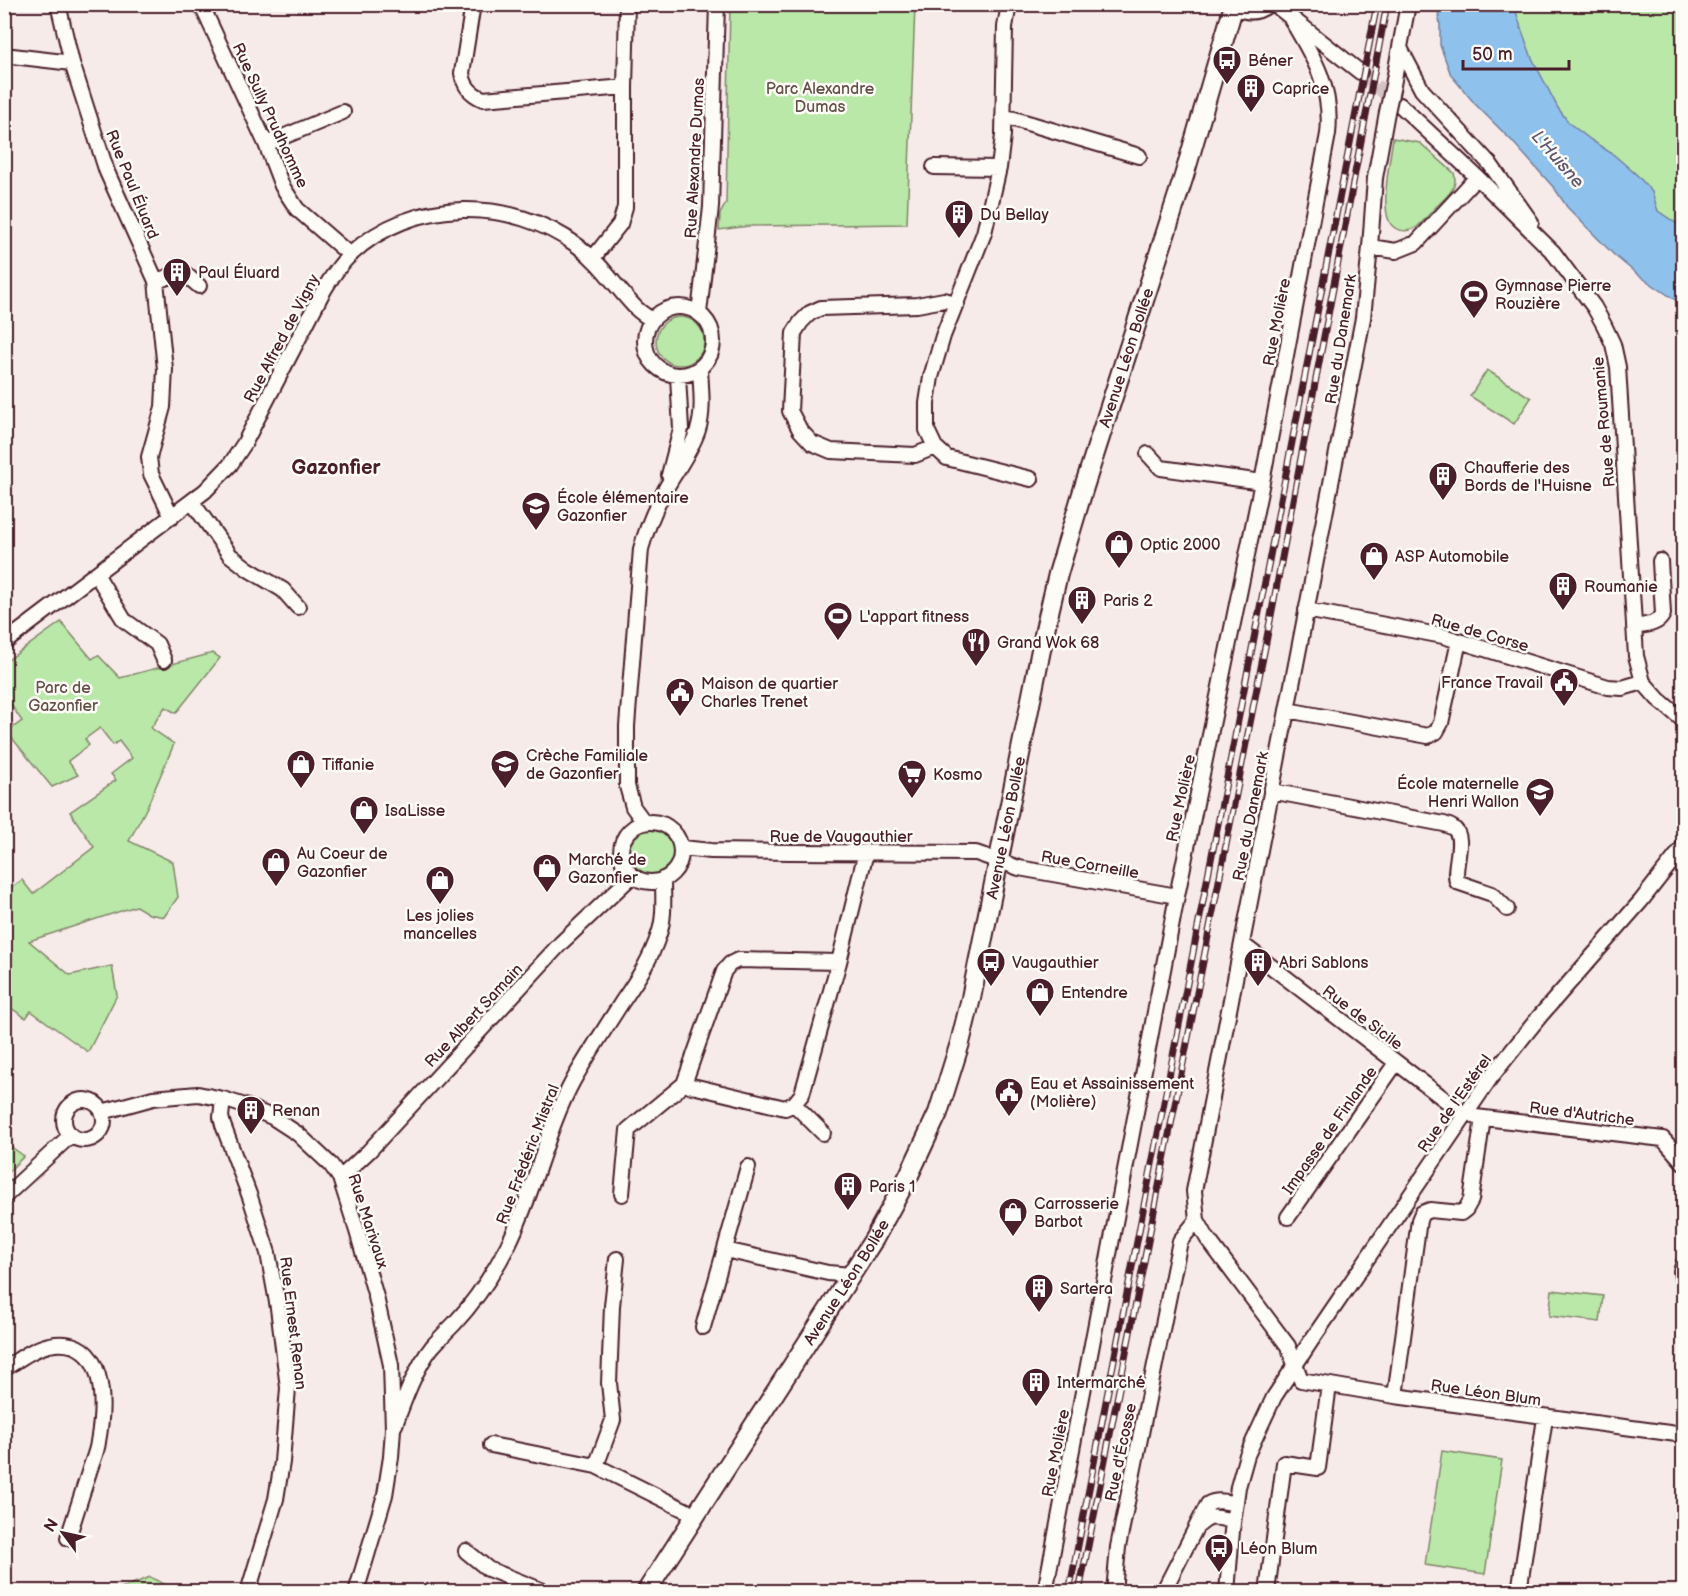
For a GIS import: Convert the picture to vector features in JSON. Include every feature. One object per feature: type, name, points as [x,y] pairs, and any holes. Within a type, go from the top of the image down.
[{"type":"main road","points":[[1234,5],[1254,10],[1266,4]]},
{"type":"main road","name":"Avenue Léon Bollée","points":[[646,1592],[874,1239],[909,1175],[938,1113],[969,1008],[1058,574],[1190,155],[1234,5]]},
{"type":"street","name":"Rue Paul Éluard","points":[[58,4],[72,63],[107,172],[156,281],[165,369],[163,406],[149,457],[151,474],[172,517]]},
{"type":"street","name":"Rue Sully Prudhomme","points":[[201,4],[266,144],[282,186],[297,209],[350,255]]},
{"type":"street","points":[[473,4],[462,73],[463,82],[474,95],[483,99],[625,87]]},
{"type":"street","points":[[593,258],[621,224],[625,207],[627,4]]},
{"type":"street","name":"Rue Alexandre Dumas","points":[[699,313],[711,207],[717,4]]},
{"type":"street","points":[[1009,4],[1005,27],[1003,135],[999,168],[984,233],[943,336],[931,377],[927,404],[927,430],[935,447],[947,458],[1031,479]]},
{"type":"street","points":[[1274,4],[1360,72]]},
{"type":"street","name":"Rue du Danemark","points":[[1296,1364],[1288,1346],[1207,1238],[1197,1220],[1194,1191],[1363,318],[1375,178],[1408,4]]},
{"type":"street","name":"Rue Molière","points":[[1045,1592],[1177,896],[1262,482],[1328,134],[1329,105],[1322,79],[1291,19]]},
{"type":"street","points":[[1400,48],[1422,90],[1490,164],[1553,252]]},
{"type":"street","points":[[4,55],[72,63]]},
{"type":"street","name":"Rue de Roumanie","points":[[1403,108],[1553,252],[1594,307],[1613,344],[1618,376],[1636,656],[1643,682],[1683,721]]},
{"type":"street","points":[[266,144],[343,112]]},
{"type":"street","points":[[1003,117],[1139,156]]},
{"type":"street","points":[[933,167],[999,168]]},
{"type":"street","points":[[1370,247],[1396,251],[1416,243],[1477,177]]},
{"type":"street","name":"Rue Alfred de Vigny","points":[[4,643],[172,517],[218,479],[244,444],[333,274],[364,243],[385,230],[429,214],[473,210],[519,216],[561,235],[593,258],[635,308],[652,320]]},
{"type":"street","points":[[156,281],[183,272],[199,286]]},
{"type":"street","points":[[935,447],[915,454],[831,451],[812,443],[800,430],[790,411],[794,333],[810,313],[821,308],[917,305],[944,300],[957,303]]},
{"type":"street","points":[[675,307],[687,308],[699,313],[706,319],[712,330],[714,342],[708,361],[689,375],[667,374],[657,368],[649,359],[645,342],[646,330],[652,320],[663,311],[675,307]]},
{"type":"street","points":[[644,822],[633,807],[627,786],[627,726],[641,549],[648,525],[699,429],[700,369]]},
{"type":"street","points":[[666,489],[681,429],[678,376]]},
{"type":"street","points":[[1148,454],[1161,468],[1262,482]]},
{"type":"street","points":[[192,501],[230,555],[283,590],[298,607]]},
{"type":"street","points":[[1634,627],[1657,622],[1663,614],[1659,561]]},
{"type":"street","points":[[96,574],[124,620],[157,644],[164,660]]},
{"type":"street","name":"Rue de Corse","points":[[1306,610],[1443,636],[1608,687],[1623,688],[1643,682]]},
{"type":"street","points":[[1287,710],[1428,736],[1436,732],[1441,723],[1459,641]]},
{"type":"street","points":[[1271,791],[1454,828],[1460,840],[1455,876],[1457,882],[1492,894],[1507,909]]},
{"type":"street","points":[[644,822],[667,826],[675,832],[681,848],[677,868],[670,876],[658,882],[648,882],[632,876],[624,867],[621,857],[624,838],[631,830],[644,822]]},
{"type":"street","name":"Rue de l'Estérel","points":[[1227,1592],[1238,1487],[1247,1455],[1275,1397],[1491,1077],[1641,901],[1683,846]]},
{"type":"street","name":"Rue de Vaugauthier","points":[[681,848],[734,851],[976,853],[998,861]]},
{"type":"street","points":[[684,1084],[785,1108],[794,1104],[802,1094],[839,962],[866,852]]},
{"type":"street","name":"Rue Corneille","points":[[998,861],[1019,868],[1177,896]]},
{"type":"street","name":"Rue Albert Samain","points":[[340,1178],[369,1151],[561,944],[632,876]]},
{"type":"street","name":"Rue Frédéric Mistral","points":[[393,1429],[410,1386],[431,1348],[455,1323],[488,1280],[508,1246],[524,1211],[560,1109],[573,1081],[642,973],[650,956],[660,932],[663,879]]},
{"type":"street","name":"Rue de Sicile","points":[[1242,944],[1465,1115]]},
{"type":"street","points":[[622,1194],[628,1130],[684,1084],[724,971],[730,964],[738,960],[839,962]]},
{"type":"street","name":"Impasse de Finlande","points":[[1288,1217],[1396,1063]]},
{"type":"street","name":"Rue Marivaux","points":[[102,1112],[153,1098],[198,1094],[223,1099],[272,1117],[298,1134],[331,1165],[340,1178],[376,1298],[391,1365],[393,1429]]},
{"type":"street","name":"Rue Ernest Renan","points":[[223,1099],[221,1117],[223,1125],[268,1253],[278,1308],[288,1388],[282,1462],[277,1490],[248,1592]]},
{"type":"street","points":[[90,1101],[97,1105],[102,1112],[104,1125],[101,1131],[96,1136],[83,1140],[71,1135],[67,1130],[65,1117],[71,1106],[76,1102],[90,1101]]},
{"type":"street","points":[[794,1104],[823,1133]]},
{"type":"street","name":"Rue d'Autriche","points":[[1465,1115],[1663,1139],[1683,1163]]},
{"type":"street","points":[[1395,1396],[1419,1220],[1422,1213],[1431,1210],[1461,1213],[1467,1209],[1471,1200],[1483,1118]]},
{"type":"street","points":[[4,1197],[71,1135]]},
{"type":"street","points":[[703,1327],[748,1167]]},
{"type":"street","name":"Rue d'Écosse","points":[[1114,1592],[1118,1547],[1180,1241],[1197,1220]]},
{"type":"street","points":[[725,1250],[828,1273],[851,1275]]},
{"type":"street","points":[[596,1466],[613,1420],[609,1383],[612,1306],[617,1259]]},
{"type":"street","points":[[1683,1262],[1681,1271],[1683,1287]]},
{"type":"street","points":[[4,1369],[31,1352],[48,1346],[68,1344],[83,1350],[94,1362],[101,1384],[102,1411],[98,1444],[68,1538]]},
{"type":"street","name":"Rue Léon Blum","points":[[1296,1364],[1302,1380],[1329,1385],[1545,1418],[1683,1435]]},
{"type":"street","points":[[1267,1592],[1284,1463],[1318,1468],[1329,1385]]},
{"type":"street","points":[[1519,1592],[1545,1418]]},
{"type":"street","points":[[356,1592],[385,1495],[393,1429]]},
{"type":"street","points":[[491,1445],[596,1466],[695,1515]]},
{"type":"street","points":[[1163,1592],[1208,1504],[1213,1501],[1236,1504]]},
{"type":"street","points":[[1197,1526],[1212,1516],[1233,1521]]},
{"type":"street","points":[[466,1551],[488,1569],[546,1592]]},
{"type":"green space","name":"Parc Alexandre Dumas","points":[[730,5],[915,5],[907,224],[749,226],[719,230],[720,214],[726,203]]},
{"type":"green space","points":[[1475,5],[1683,5],[1683,288]]},
{"type":"green space","points":[[1393,138],[1420,143],[1455,176],[1455,184],[1449,195],[1420,225],[1410,230],[1398,229],[1391,225],[1387,213],[1387,181]]},
{"type":"green space","points":[[675,317],[685,317],[697,324],[704,336],[704,346],[697,358],[685,365],[675,365],[660,354],[656,346],[656,336],[667,321]]},
{"type":"green space","points":[[1487,370],[1531,398],[1514,424],[1470,396]]},
{"type":"green space","name":"Parc de Gazonfier","points":[[61,622],[92,659],[98,655],[120,678],[213,653],[220,658],[176,713],[165,707],[151,728],[174,744],[147,807],[129,841],[173,862],[178,897],[164,917],[149,914],[136,906],[29,941],[70,975],[112,966],[117,995],[88,1052],[31,1011],[26,1018],[5,1004],[5,892],[22,880],[33,894],[94,847],[70,812],[116,780],[111,774],[132,758],[119,741],[113,745],[100,728],[85,739],[89,745],[68,761],[78,775],[52,787],[7,732],[22,721],[5,696],[4,663]]},
{"type":"green space","points":[[645,822],[657,822],[668,827],[676,835],[681,852],[679,864],[668,877],[657,882],[645,882],[634,877],[626,869],[621,858],[621,846],[626,835],[634,827]]},
{"type":"green space","points":[[6,1143],[24,1156],[5,1175],[4,1145]]},
{"type":"green space","points":[[1552,1290],[1603,1296],[1600,1322],[1549,1316]]},
{"type":"green space","points":[[1442,1451],[1502,1460],[1485,1574],[1425,1565]]},
{"type":"green space","points":[[150,1577],[170,1587],[170,1591],[114,1591]]},
{"type":"water","name":"L'Huisne","points":[[1437,5],[1514,5],[1532,58],[1558,108],[1569,123],[1614,155],[1637,175],[1652,192],[1658,211],[1683,228],[1683,305],[1638,275],[1614,255],[1567,207],[1555,189],[1475,104],[1451,75],[1440,45]]},
{"type":"tunnel","points":[[1360,72],[1398,104]]},
{"type":"railway","points":[[1069,1592],[1377,4]]},
{"type":"railway","points":[[1079,1592],[1267,637],[1387,4]]},
{"type":"place","name":"Béner","points":[[1227,86]]},
{"type":"place","name":"Caprice","points":[[1251,114]]},
{"type":"place","name":"Du Bellay","points":[[959,240]]},
{"type":"place","name":"Paul Éluard","points":[[177,298]]},
{"type":"place","name":"Gymnase Pierre Rouzière","points":[[1474,320]]},
{"type":"place","name":"Chaufferie des Bords de l'Huisne","points":[[1443,502]]},
{"type":"place","name":"École élémentaire Gazonfier","points":[[536,532]]},
{"type":"place","name":"Optic 2000","points":[[1119,570]]},
{"type":"place","name":"ASP Automobile","points":[[1374,582]]},
{"type":"place","name":"Roumanie","points":[[1563,612]]},
{"type":"place","name":"Paris 2","points":[[1082,626]]},
{"type":"place","name":"L'appart fitness","points":[[838,642]]},
{"type":"place","name":"Grand Wok 68","points":[[976,668]]},
{"type":"place","name":"France Travail","points":[[1564,708]]},
{"type":"place","name":"Maison de quartier Charles Trenet","points":[[680,718]]},
{"type":"place","name":"Tiffanie","points":[[301,790]]},
{"type":"place","name":"Crèche Familiale de Gazonfier","points":[[505,790]]},
{"type":"place","name":"Kosmo","points":[[912,800]]},
{"type":"place","name":"École maternelle Henri Wallon","points":[[1540,818]]},
{"type":"place","name":"IsaLisse","points":[[364,836]]},
{"type":"place","name":"Au Coeur de Gazonfier","points":[[276,888]]},
{"type":"place","name":"Marché de Gazonfier","points":[[547,894]]},
{"type":"place","name":"Les jolies mancelles","points":[[440,906]]},
{"type":"place","name":"Vaugauthier","points":[[991,988]]},
{"type":"place","name":"Abri Sablons","points":[[1258,988]]},
{"type":"place","name":"Entendre","points":[[1040,1018]]},
{"type":"place","name":"Eau et Assainissement (Molière)","points":[[1009,1118]]},
{"type":"place","name":"Renan","points":[[251,1136]]},
{"type":"place","name":"Paris 1","points":[[848,1212]]},
{"type":"place","name":"Carrosserie Barbot","points":[[1013,1238]]},
{"type":"place","name":"Sartera","points":[[1039,1314]]},
{"type":"place","name":"Intermarché","points":[[1036,1408]]},
{"type":"place","name":"Léon Blum","points":[[1219,1574]]},
{"type":"district","name":"Gazonfier","points":[[336,467]]}]
